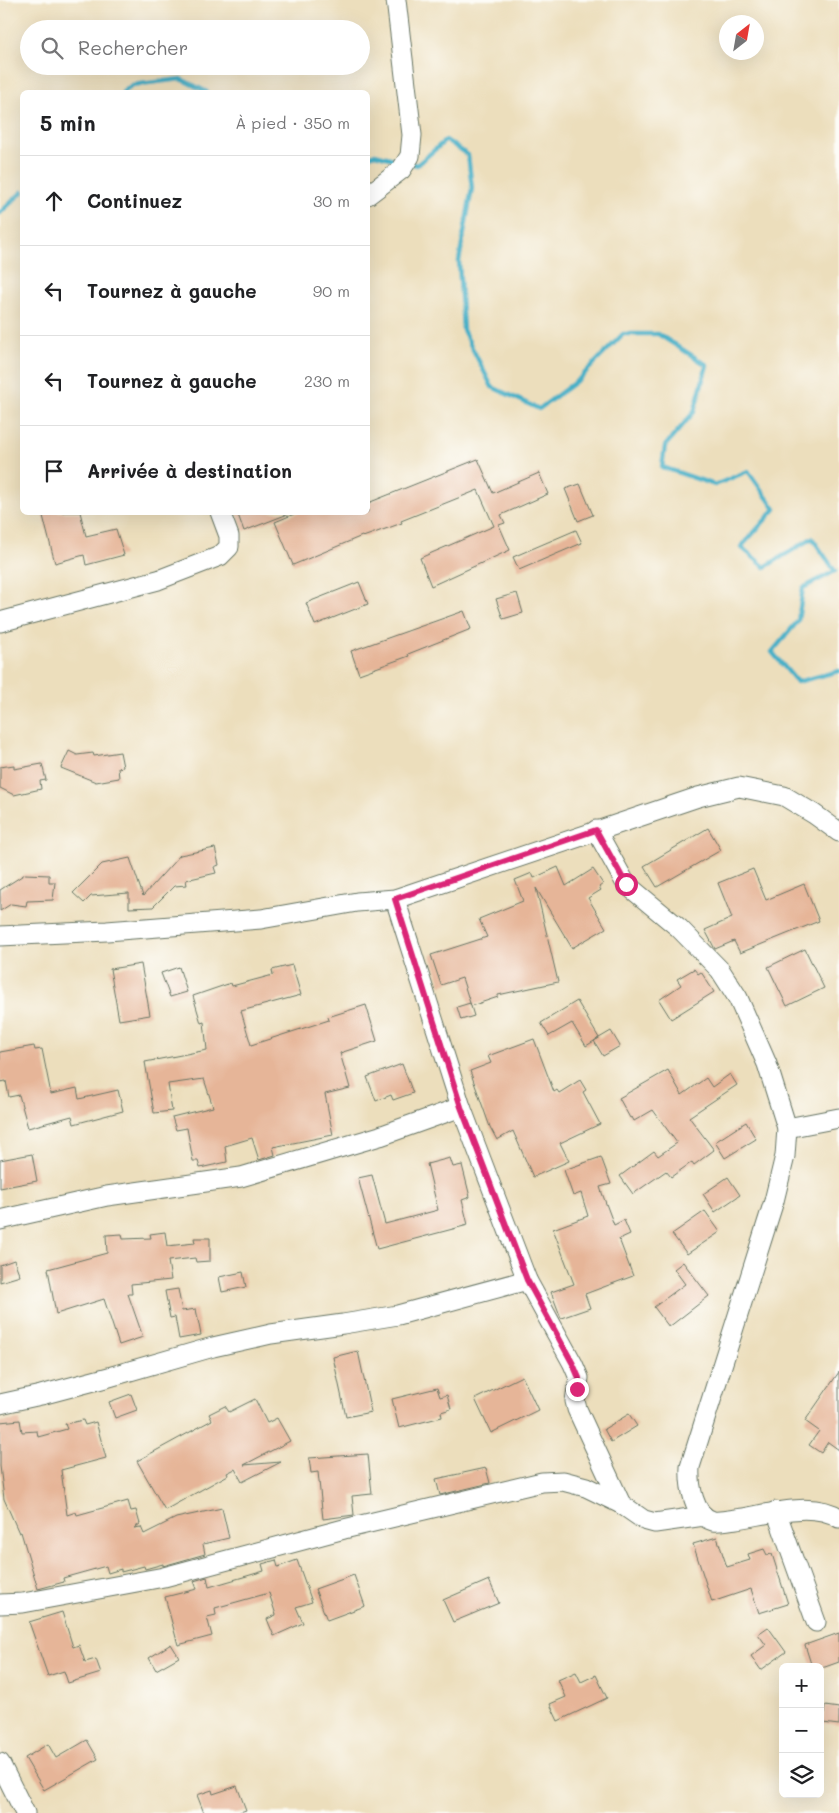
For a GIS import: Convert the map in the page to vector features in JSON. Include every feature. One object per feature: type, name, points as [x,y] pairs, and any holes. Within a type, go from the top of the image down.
[{"type":"street","points":[[370,193],[401,170],[410,156],[412,135],[396,0]]},
{"type":"street","points":[[0,622],[158,580],[220,556],[229,547],[229,536],[221,515]]},
{"type":"street","points":[[0,936],[116,930],[261,919],[358,902],[395,899],[596,830],[698,797],[739,787],[784,796],[839,832]]},
{"type":"street","points":[[596,830],[626,884],[679,928],[720,970],[738,998],[767,1064],[787,1128],[785,1156],[774,1201],[690,1467],[694,1502],[704,1516],[712,1521],[723,1521],[776,1511],[810,1510],[834,1514],[839,1518]]},
{"type":"street","points":[[395,899],[461,1107],[527,1280],[579,1378],[575,1401],[577,1409],[621,1504]]},
{"type":"street","points":[[0,1220],[107,1196],[241,1177],[380,1136],[461,1107]]},
{"type":"street","points":[[787,1128],[839,1118]]},
{"type":"street","points":[[0,1404],[109,1378],[213,1347],[271,1334],[398,1315],[527,1280]]},
{"type":"street","points":[[0,1604],[23,1604],[164,1577],[344,1529],[542,1482],[563,1481],[586,1487],[621,1504],[644,1520],[655,1523],[704,1516]]},
{"type":"street","points":[[776,1511],[816,1622]]},
{"type":"street","points":[[0,1763],[25,1813]]},
{"type":"building","points":[[478,459],[493,493],[539,473],[548,494],[501,515],[505,523],[499,525],[510,550],[431,586],[420,558],[494,526],[478,490],[401,521],[402,523],[362,536],[293,565],[275,522],[292,515],[370,515],[370,502]]},
{"type":"building","points":[[580,484],[593,515],[578,521],[565,489]]},
{"type":"building","points":[[43,515],[81,515],[86,536],[116,529],[124,555],[86,565],[84,555],[55,563]]},
{"type":"building","points":[[238,515],[285,515],[244,531]]},
{"type":"building","points":[[576,530],[582,543],[519,570],[513,557]]},
{"type":"building","points":[[359,582],[368,604],[315,625],[306,603]]},
{"type":"building","points":[[517,593],[523,613],[503,619],[496,599]]},
{"type":"building","points":[[464,611],[471,629],[408,654],[409,656],[359,674],[351,651]]},
{"type":"building","points":[[69,751],[77,755],[93,753],[94,756],[120,752],[123,767],[118,768],[119,778],[96,782],[61,768]]},
{"type":"building","points":[[42,764],[46,780],[40,781],[41,789],[14,795],[0,788],[0,767],[14,765],[14,769]]},
{"type":"building","points":[[708,828],[721,850],[657,887],[644,866]]},
{"type":"building","points":[[215,848],[219,865],[214,867],[216,873],[186,880],[187,885],[174,886],[153,907],[129,908],[129,893],[91,896],[84,903],[73,893],[102,864],[130,858],[143,896],[180,855]]},
{"type":"building","points":[[558,867],[566,886],[593,869],[603,884],[599,887],[601,890],[588,898],[606,928],[572,948],[536,888],[558,982],[498,995],[498,997],[471,1006],[462,978],[441,985],[431,955],[487,937],[479,919],[523,901],[515,880],[532,873],[534,878]]},
{"type":"building","points":[[753,869],[766,900],[804,884],[819,921],[740,953],[734,941],[715,949],[705,930],[732,918],[718,883]]},
{"type":"building","points":[[25,874],[49,875],[49,882],[55,882],[53,900],[27,901],[26,906],[11,904],[0,911],[0,890]]},
{"type":"building","points":[[805,949],[824,988],[787,1006],[768,967]]},
{"type":"building","points":[[141,964],[150,1015],[119,1020],[110,969]]},
{"type":"building","points":[[292,965],[301,995],[241,1011],[251,1045],[329,1020],[328,1017],[366,1005],[377,1041],[340,1053],[350,1088],[325,1094],[333,1135],[273,1147],[275,1155],[259,1160],[252,1138],[225,1146],[227,1162],[200,1168],[198,1161],[193,1161],[187,1128],[176,1130],[172,1117],[213,1107],[204,1079],[168,1084],[172,1111],[154,1113],[145,1062],[207,1050],[204,1022],[201,1023],[193,996],[231,983],[232,986],[273,975],[272,970]]},
{"type":"building","points":[[179,967],[187,992],[170,997],[161,973]]},
{"type":"building","points":[[694,969],[698,974],[701,972],[714,992],[671,1019],[659,1000],[681,985],[677,979]]},
{"type":"building","points":[[577,1001],[599,1038],[586,1046],[572,1023],[549,1036],[541,1023]]},
{"type":"building","points":[[470,1003],[474,1016],[461,1020],[457,1007]]},
{"type":"building","points":[[611,1031],[620,1046],[603,1056],[594,1041]]},
{"type":"building","points":[[534,1039],[554,1092],[557,1090],[559,1093],[580,1080],[586,1090],[583,1092],[600,1124],[560,1143],[569,1161],[533,1177],[513,1131],[497,1140],[490,1127],[470,1071],[491,1063],[488,1056]]},
{"type":"building","points":[[34,1046],[35,1050],[42,1049],[51,1094],[77,1088],[79,1099],[118,1090],[123,1111],[74,1124],[72,1116],[28,1128],[19,1095],[9,1097],[6,1081],[0,1082],[0,1052]]},
{"type":"building","points":[[402,1064],[413,1093],[393,1100],[391,1095],[376,1101],[367,1077]]},
{"type":"building","points":[[668,1070],[682,1095],[706,1078],[712,1087],[730,1074],[737,1085],[689,1117],[714,1150],[694,1165],[692,1162],[671,1177],[666,1171],[633,1194],[620,1176],[654,1151],[658,1156],[677,1143],[653,1110],[634,1121],[632,1117],[630,1118],[619,1098]]},
{"type":"building","points":[[746,1122],[756,1139],[725,1158],[715,1142]]},
{"type":"building","points":[[32,1154],[37,1181],[0,1188],[0,1160]]},
{"type":"building","points":[[601,1157],[611,1184],[600,1187],[614,1225],[624,1220],[630,1234],[619,1239],[633,1276],[585,1294],[590,1308],[561,1318],[551,1292],[574,1284],[553,1229],[588,1216],[581,1193],[573,1196],[564,1170]]},
{"type":"building","points":[[450,1158],[453,1167],[462,1165],[470,1197],[462,1200],[468,1225],[377,1249],[358,1178],[372,1175],[385,1224],[438,1210],[427,1164]]},
{"type":"building","points":[[728,1177],[740,1195],[715,1212],[703,1194]]},
{"type":"building","points":[[705,1211],[720,1232],[687,1254],[672,1234]]},
{"type":"building","points":[[165,1232],[167,1246],[195,1243],[194,1238],[210,1238],[210,1261],[196,1262],[195,1258],[168,1261],[171,1280],[131,1284],[132,1294],[128,1294],[143,1337],[119,1345],[104,1299],[56,1314],[48,1269],[107,1253],[106,1235],[122,1234],[123,1239],[151,1238],[150,1234]]},
{"type":"building","points":[[14,1260],[20,1276],[0,1282],[0,1265]]},
{"type":"building","points":[[683,1262],[709,1296],[669,1327],[654,1307],[685,1284],[674,1269]]},
{"type":"building","points":[[243,1272],[246,1287],[222,1292],[219,1277]]},
{"type":"building","points":[[178,1289],[182,1311],[196,1309],[201,1335],[179,1339],[175,1317],[170,1318],[165,1291]]},
{"type":"building","points":[[358,1351],[371,1412],[346,1417],[333,1357]]},
{"type":"building","points":[[839,1372],[839,1450],[828,1442],[821,1453],[809,1445],[819,1431],[805,1421]]},
{"type":"building","points":[[522,1376],[538,1410],[491,1433],[475,1399]]},
{"type":"building","points":[[437,1388],[440,1397],[447,1395],[451,1409],[441,1412],[442,1417],[399,1428],[392,1399]]},
{"type":"building","points":[[131,1394],[137,1410],[115,1418],[109,1402]]},
{"type":"building","points":[[255,1399],[267,1423],[277,1418],[290,1441],[244,1465],[281,1462],[242,1482],[235,1469],[227,1473],[228,1475],[165,1510],[137,1461],[212,1420],[209,1414],[225,1406],[229,1412]]},
{"type":"building","points":[[629,1414],[637,1426],[611,1442],[604,1429]]},
{"type":"building","points":[[20,1420],[22,1432],[37,1431],[38,1437],[67,1429],[65,1424],[83,1420],[85,1425],[96,1422],[106,1458],[61,1470],[67,1515],[76,1512],[77,1515],[128,1501],[131,1511],[136,1510],[140,1524],[134,1528],[141,1527],[144,1534],[176,1518],[222,1508],[229,1538],[203,1544],[205,1554],[163,1566],[163,1564],[145,1569],[144,1566],[108,1573],[106,1566],[63,1578],[64,1582],[38,1589],[21,1532],[19,1533],[4,1499],[0,1466],[0,1422]]},
{"type":"building","points":[[368,1454],[372,1494],[352,1496],[354,1515],[323,1519],[318,1472],[311,1473],[309,1458]]},
{"type":"building","points":[[486,1468],[490,1483],[440,1495],[436,1479]]},
{"type":"building","points":[[717,1537],[727,1567],[750,1560],[748,1554],[764,1549],[767,1555],[772,1554],[788,1604],[759,1613],[751,1589],[712,1602],[693,1544]]},
{"type":"building","points":[[276,1560],[278,1567],[297,1560],[312,1602],[296,1607],[303,1623],[274,1636],[267,1619],[276,1615],[269,1593],[215,1608],[216,1615],[207,1617],[212,1636],[178,1645],[165,1597],[197,1589],[194,1581],[207,1577],[209,1587],[264,1571],[262,1564]]},
{"type":"building","points":[[354,1575],[365,1606],[327,1620],[315,1589]]},
{"type":"building","points":[[489,1580],[499,1603],[453,1622],[443,1600]]},
{"type":"building","points":[[62,1612],[73,1647],[79,1645],[85,1662],[96,1659],[101,1673],[68,1683],[64,1671],[48,1676],[29,1622]]},
{"type":"building","points":[[768,1627],[786,1652],[761,1670],[751,1656],[766,1645],[758,1634]]},
{"type":"building","points":[[839,1633],[839,1662],[825,1667],[824,1663],[811,1663],[805,1645]]},
{"type":"building","points":[[171,1644],[179,1657],[156,1670],[149,1658]]},
{"type":"building","points":[[576,1672],[581,1682],[596,1675],[607,1698],[558,1721],[550,1704],[566,1697],[558,1680]]},
{"type":"building","points":[[825,1706],[839,1708],[839,1725],[824,1723]]},
{"type":"building","points":[[87,1740],[98,1759],[44,1790],[25,1758],[48,1744],[56,1758]]},
{"type":"building","points":[[237,1786],[246,1810],[237,1813],[204,1813],[197,1795],[212,1790],[213,1794]]},
{"type":"waterway","points":[[126,90],[132,85],[181,79],[203,90]]},
{"type":"waterway","points":[[410,163],[417,165],[446,140],[468,155],[472,188],[459,261],[463,330],[492,387],[539,409],[579,379],[623,334],[658,334],[707,365],[694,412],[665,446],[662,467],[715,485],[748,471],[775,509],[741,547],[765,567],[812,538],[835,571],[803,588],[798,621],[772,652],[797,682],[839,671]]},
{"type":"waterway","points":[[370,156],[375,154],[401,161]]},
{"type":"waterway","points":[[0,213],[20,194]]},
{"type":"route","points":[[577,1389],[579,1378],[527,1280],[461,1107],[395,899],[596,830],[626,884]]}]
